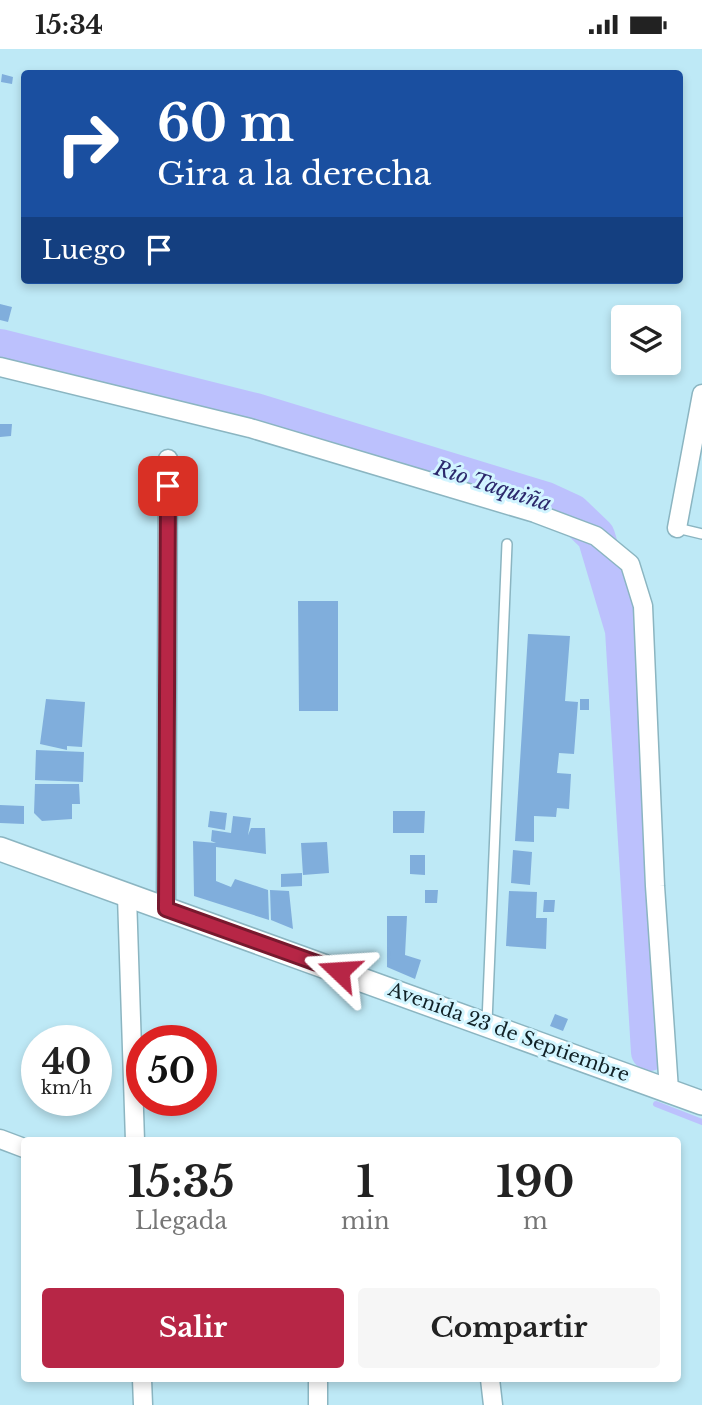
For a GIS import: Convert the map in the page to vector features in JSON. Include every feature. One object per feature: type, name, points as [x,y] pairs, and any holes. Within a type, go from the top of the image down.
[{"type":"main road","name":"Avenida 23 de Septiembre","points":[[0,849],[702,1103]]},
{"type":"street","points":[[0,367],[250,428],[535,513],[596,536],[630,564],[643,606],[655,886],[669,1090]]},
{"type":"street","points":[[677,528],[702,394]]},
{"type":"street","points":[[166,909],[168,459]]},
{"type":"street","points":[[127,896],[135,1137]]},
{"type":"street","points":[[0,1139],[21,1147]]},
{"type":"street","points":[[142,1382],[143,1405]]},
{"type":"street","points":[[318,1382],[318,1405]]},
{"type":"street","points":[[490,1382],[493,1405]]},
{"type":"lane","points":[[677,528],[702,534]]},
{"type":"lane","points":[[487,1024],[507,544]]},
{"type":"building","points":[[2,74],[13,77],[12,84],[1,82]]},
{"type":"building","points":[[0,304],[12,307],[8,322],[0,320]]},
{"type":"building","points":[[0,424],[12,424],[11,436],[0,437]]},
{"type":"building","points":[[298,601],[338,601],[338,711],[299,711]]},
{"type":"building","points":[[528,634],[570,636],[565,701],[578,702],[574,754],[559,753],[557,773],[571,774],[569,809],[557,808],[556,817],[534,816],[534,842],[515,841]]},
{"type":"building","points":[[46,699],[85,702],[82,747],[67,746],[67,750],[40,744]]},
{"type":"building","points":[[580,699],[589,699],[589,710],[580,710]]},
{"type":"building","points":[[36,750],[84,752],[83,782],[35,780]]},
{"type":"building","points":[[35,784],[79,784],[80,804],[72,804],[72,819],[42,821],[34,813]]},
{"type":"building","points":[[0,805],[24,806],[24,824],[0,823]]},
{"type":"building","points":[[210,811],[227,813],[225,830],[208,827]]},
{"type":"building","points":[[393,811],[425,811],[424,833],[393,833]]},
{"type":"building","points":[[233,816],[251,818],[248,835],[251,828],[265,828],[266,854],[216,847],[216,881],[231,887],[235,879],[268,890],[269,920],[194,896],[193,841],[216,843],[211,841],[212,830],[231,833]]},
{"type":"building","points":[[327,842],[329,873],[303,875],[301,843]]},
{"type":"building","points":[[513,850],[532,852],[530,885],[511,883]]},
{"type":"building","points":[[410,855],[425,855],[425,875],[410,874]]},
{"type":"building","points":[[302,873],[302,886],[281,887],[281,874]]},
{"type":"building","points":[[270,890],[289,891],[293,929],[271,920]]},
{"type":"building","points":[[425,890],[438,890],[437,903],[425,903]]},
{"type":"building","points":[[509,891],[537,892],[536,918],[547,918],[546,949],[506,946]]},
{"type":"building","points":[[544,900],[555,900],[554,912],[543,912]]},
{"type":"building","points":[[387,916],[407,916],[405,955],[421,960],[415,979],[387,967]]},
{"type":"building","points":[[555,1014],[568,1019],[563,1031],[550,1026]]},
{"type":"waterway","name":"Río Taquiña","points":[[0,348],[255,412],[546,501],[572,513],[596,536],[624,630],[650,1052]]},
{"type":"waterway","points":[[656,1104],[702,1122]]},
{"type":"route","points":[[168,486],[166,909],[339,971]]}]
